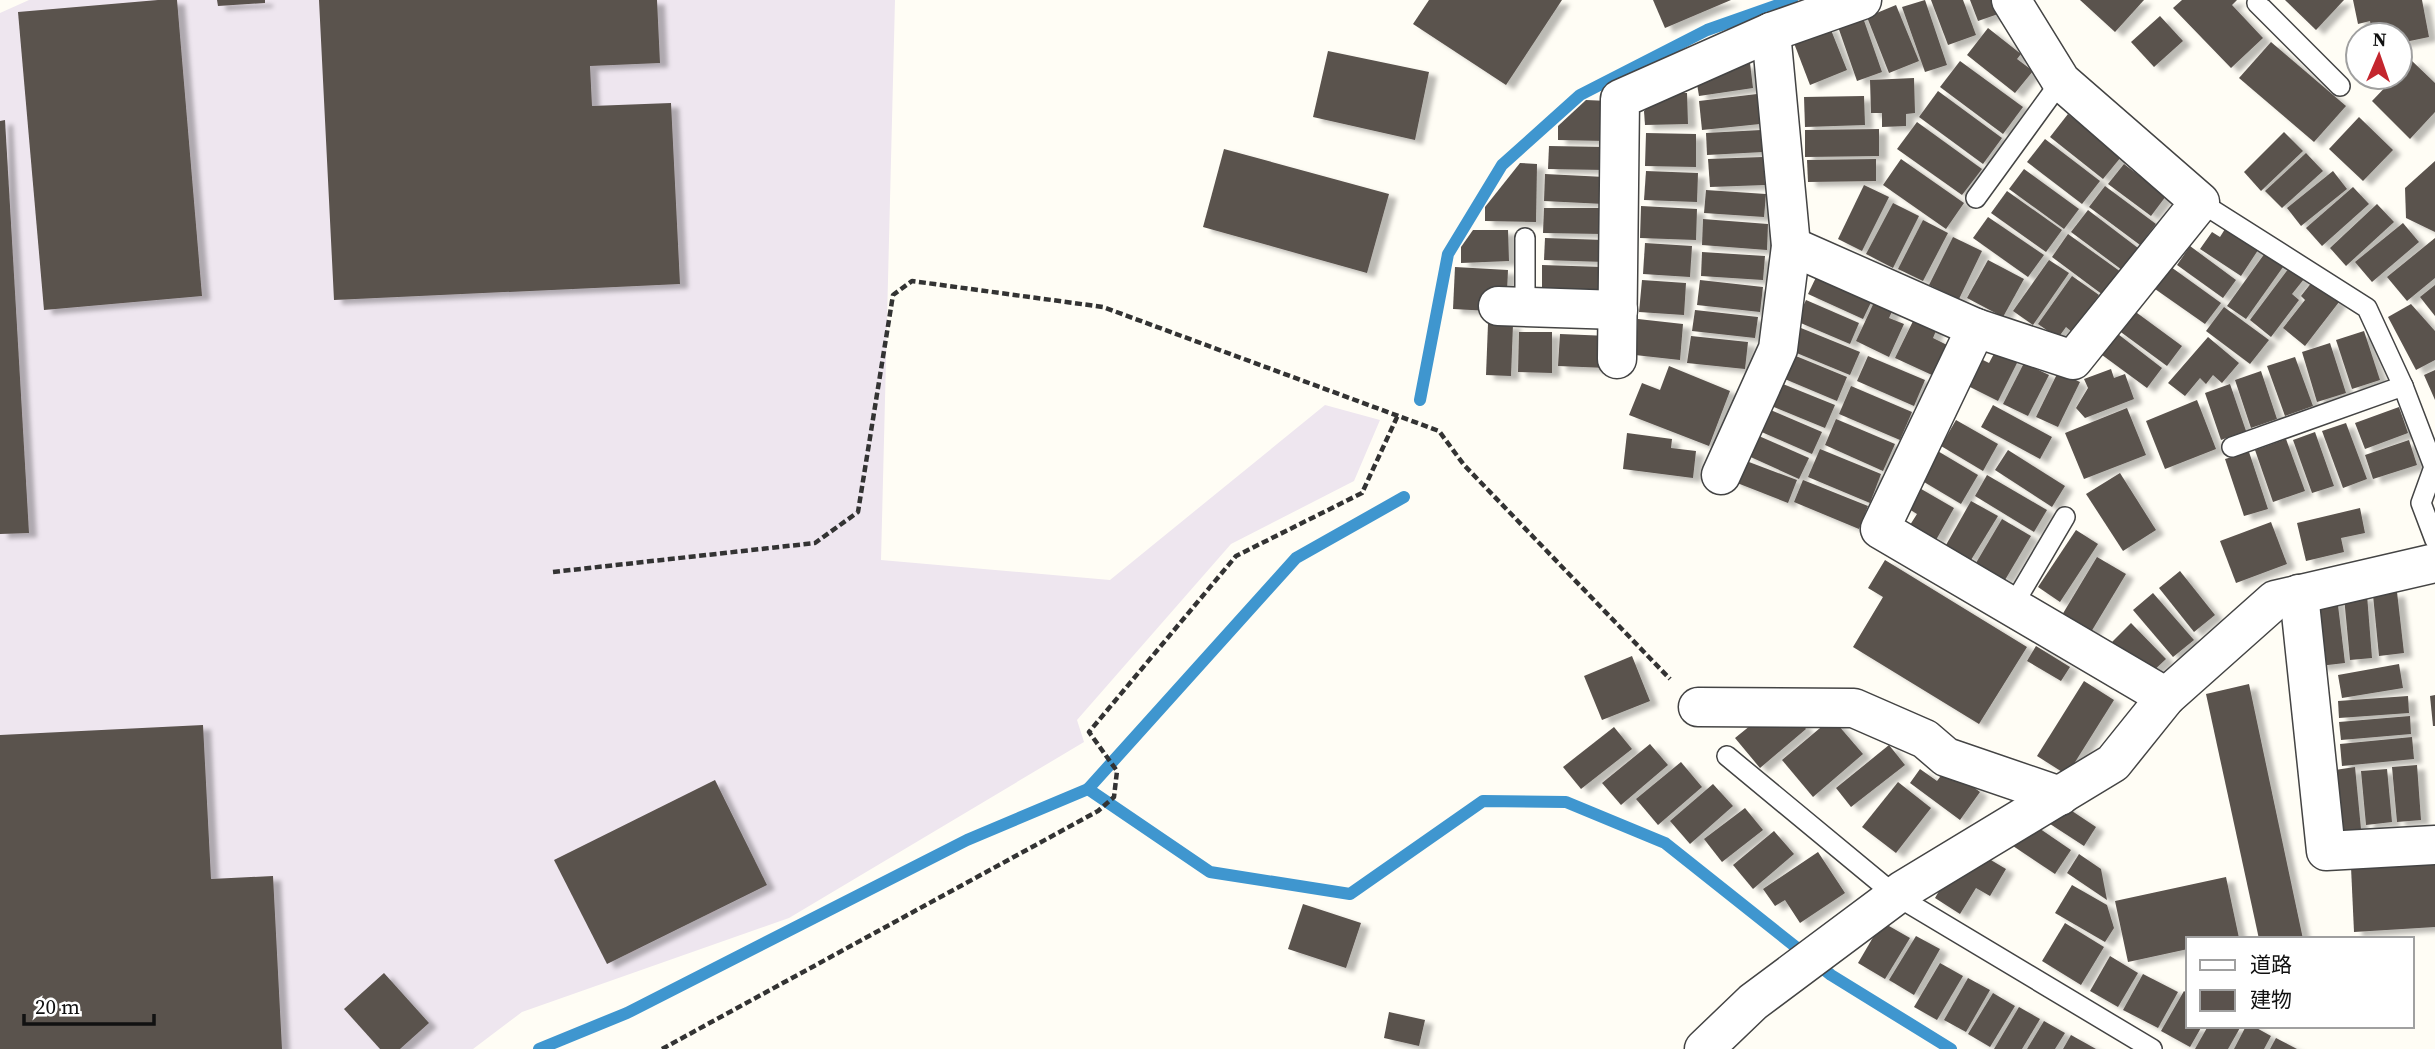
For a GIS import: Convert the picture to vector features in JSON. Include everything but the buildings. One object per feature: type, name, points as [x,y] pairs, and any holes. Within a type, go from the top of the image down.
[{"type":"street","points":[[1617,359],[1620,99],[1771,32],[1862,0]]},
{"type":"street","points":[[1791,246],[1976,328],[2073,360],[2200,202],[2061,81],[2011,0]]},
{"type":"street","points":[[1721,475],[1778,349],[1791,246],[1771,32]]},
{"type":"street","points":[[1512,307],[1618,310]]},
{"type":"street","points":[[1976,328],[1880,529],[2166,697]]},
{"type":"street","points":[[1704,1049],[1753,1002],[1895,895],[2113,762],[2166,697],[2275,600],[2435,563]]},
{"type":"street","points":[[2299,594],[2326,851],[2435,845]]},
{"type":"street","points":[[1698,707],[1854,708],[1925,739],[1946,757],[2060,796]]},
{"type":"lane","points":[[2258,0],[2257,3],[2340,86]]},
{"type":"lane","points":[[1976,198],[2061,81]]},
{"type":"lane","points":[[2200,202],[2367,309],[2403,386],[2434,467],[2421,503],[2435,540]]},
{"type":"lane","points":[[1512,307],[1525,238]]},
{"type":"lane","points":[[2232,447],[2403,386]]},
{"type":"lane","points":[[2012,607],[2065,517]]},
{"type":"lane","points":[[1727,756],[1895,895],[2152,1049]]},
{"type":"path","points":[[553,572],[815,543],[858,512],[893,295],[912,281],[1103,307],[1438,431],[1464,465],[1698,707]]},
{"type":"path","points":[[662,1049],[1098,811],[1114,797],[1117,771],[1089,732],[1236,556],[1362,494],[1398,415]]},
{"type":"shaded area","points":[[29,0],[895,0],[881,560],[1110,580],[1325,405],[1380,420],[1354,481],[1231,544],[1077,720],[1084,742],[789,918],[522,1012],[473,1049],[0,1049],[0,13]]},
{"type":"waterway","points":[[1420,400],[1448,254],[1502,165],[1580,95],[1707,30],[1792,0]]},
{"type":"waterway","points":[[539,1049],[627,1013],[967,840],[1088,789],[1296,558],[1404,497]]},
{"type":"waterway","points":[[1088,789],[1210,872],[1350,894],[1483,801],[1566,802],[1665,843],[1831,975],[1951,1049]]}]
